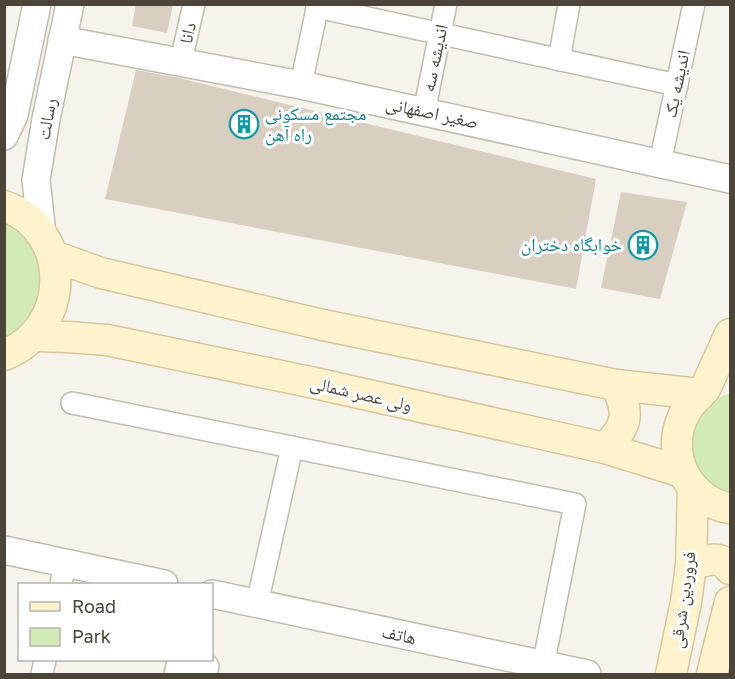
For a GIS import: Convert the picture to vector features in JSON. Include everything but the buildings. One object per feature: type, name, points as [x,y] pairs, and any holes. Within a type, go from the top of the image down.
[{"type":"main road","points":[[4,206],[27,218],[48,245],[101,273],[323,325],[616,385],[712,387]]},
{"type":"main road","points":[[15,353],[50,312],[57,285],[48,245]]},
{"type":"main road","name":"فروردین شرقی","points":[[671,675],[691,566],[688,480],[677,454],[676,436],[681,417],[691,401],[712,387],[730,334]]},
{"type":"main road","name":"ولی عصر شمالی","points":[[15,353],[68,337],[107,340],[310,382],[605,448],[688,480],[707,500],[724,508],[730,508]]},
{"type":"main road","points":[[605,448],[618,435],[625,419],[624,400],[616,385]]},
{"type":"main road","points":[[691,566],[708,559],[721,560],[729,565],[730,569]]},
{"type":"main road","points":[[712,675],[730,602]]},
{"type":"street","name":"رسالت","points":[[4,136],[14,115],[38,4]]},
{"type":"street","name":"رسالت","points":[[48,245],[36,180],[70,4]]},
{"type":"street","name":"دانا","points":[[181,61],[194,4]]},
{"type":"street","name":"اندیشه سه","points":[[424,112],[446,4]]},
{"type":"street","points":[[560,60],[569,4]]},
{"type":"street","name":"اندیشه یک","points":[[660,163],[694,4]]},
{"type":"street","points":[[301,85],[317,6],[677,85]]},
{"type":"street","name":"صغیر اصفهانی","points":[[62,40],[301,85],[730,179]]},
{"type":"street","points":[[72,403],[575,504],[543,666]]},
{"type":"street","points":[[257,604],[292,447]]},
{"type":"street","points":[[4,550],[63,574],[146,583]]},
{"type":"street","name":"هاتف","points":[[213,594],[587,675]]},
{"type":"street","points":[[175,675],[178,662],[208,666],[206,675]]},
{"type":"green space","points":[[5,216],[42,253],[45,301],[5,346]]},
{"type":"green space","points":[[730,393],[730,496],[712,488],[699,476],[689,443],[693,426],[701,411],[715,399]]},
{"type":"place","name":"مجتمع مسکونی راه آهن","points":[[244,124]]},
{"type":"place","name":"خوابگاه دختران","points":[[643,245]]}]
